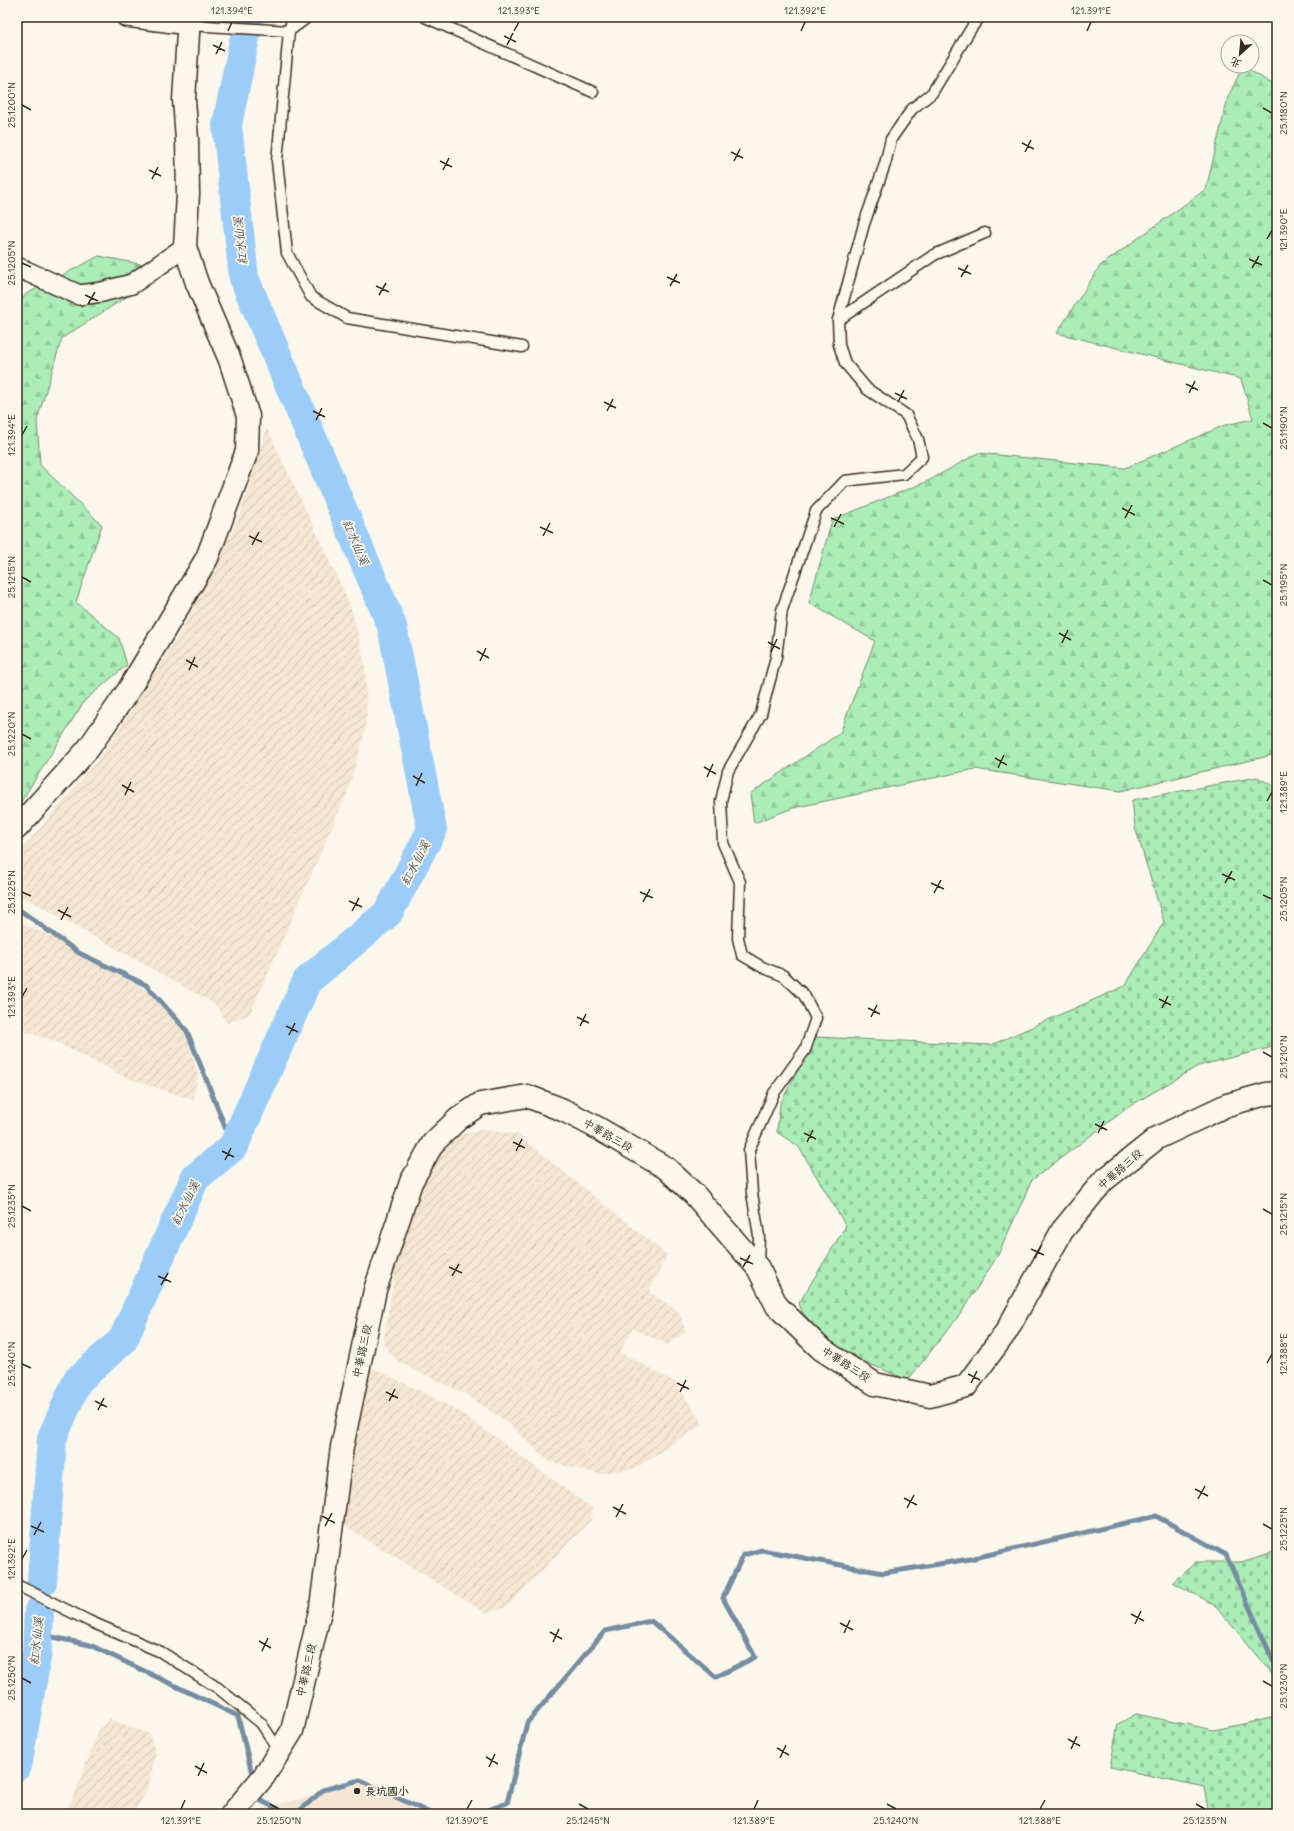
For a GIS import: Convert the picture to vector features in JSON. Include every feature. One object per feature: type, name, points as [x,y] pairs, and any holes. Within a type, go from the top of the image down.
[{"type":"main road","points":[[17,828],[88,749],[128,691],[207,558],[247,452],[248,416],[230,360],[197,283],[186,247],[188,194],[187,139],[184,100],[189,21]]},
{"type":"main road","name":"中華路三段","points":[[232,1814],[264,1776],[292,1731],[321,1607],[342,1447],[375,1290],[411,1182],[433,1143],[458,1119],[480,1104],[528,1096],[563,1110],[594,1126],[666,1168],[694,1194],[758,1268],[777,1306],[821,1349],[875,1384],[930,1396],[966,1386],[1006,1332],[1062,1231],[1103,1180],[1157,1138],[1227,1105],[1266,1094],[1277,1093]]},
{"type":"street","points":[[126,17],[189,21]]},
{"type":"street","points":[[17,266],[79,295],[102,292],[132,284],[186,247]]},
{"type":"lane","points":[[293,17],[289,31],[277,162],[287,253],[311,297],[347,318],[522,348]]},
{"type":"lane","points":[[189,21],[289,31],[308,17]]},
{"type":"lane","points":[[426,17],[593,92]]},
{"type":"lane","points":[[758,1268],[759,1236],[752,1193],[749,1150],[774,1093],[805,1050],[816,1018],[804,995],[784,976],[762,967],[742,954],[738,938],[740,882],[723,843],[721,801],[728,771],[761,714],[776,657],[782,610],[816,511],[845,481],[904,474],[922,457],[918,439],[906,416],[867,389],[845,363],[839,345],[838,320],[864,224],[885,164],[891,139],[912,109],[932,93],[972,27],[980,17]]},
{"type":"lane","points":[[838,320],[934,255],[985,233]]},
{"type":"lane","points":[[17,1585],[89,1621],[161,1652],[218,1688],[261,1723],[280,1752]]},
{"type":"shaded area","points":[[267,428],[344,591],[353,615],[365,664],[367,712],[364,736],[348,791],[250,1014],[227,1023],[215,1004],[17,893],[17,855],[103,754],[180,633],[239,518]]},
{"type":"shaded area","points":[[17,921],[66,943],[154,995],[176,1015],[187,1038],[198,1076],[193,1100],[127,1078],[54,1041],[17,1029]]},
{"type":"shaded area","points":[[481,1130],[517,1134],[667,1255],[649,1292],[679,1312],[686,1332],[668,1345],[633,1329],[620,1352],[675,1382],[703,1424],[636,1468],[599,1474],[550,1462],[507,1422],[465,1394],[400,1363],[383,1344],[408,1193],[439,1147],[460,1135]]},
{"type":"shaded area","points":[[363,1365],[380,1371],[459,1411],[592,1508],[591,1520],[507,1607],[486,1613],[335,1520]]},
{"type":"shaded area","points":[[110,1719],[149,1734],[156,1754],[147,1790],[133,1814],[62,1814],[71,1803],[99,1730]]},
{"type":"shaded area","name":"長坑國小","points":[[369,1782],[421,1814],[256,1814],[262,1808]]},
{"type":"green space","points":[[1239,74],[1256,74],[1277,87],[1277,754],[1120,791],[975,769],[793,808],[754,823],[750,794],[840,733],[875,641],[809,603],[832,520],[928,481],[978,453],[1125,468],[1225,425],[1253,419],[1241,379],[1057,333],[1100,266],[1206,189],[1228,97]]},
{"type":"green space","points":[[99,256],[155,267],[139,289],[62,338],[37,420],[40,465],[102,525],[76,602],[119,638],[127,665],[85,700],[17,808],[17,307],[26,294]]},
{"type":"green space","points":[[1257,777],[1277,788],[1277,1046],[1198,1066],[1130,1106],[1032,1180],[998,1255],[961,1313],[908,1380],[836,1350],[802,1312],[799,1303],[846,1226],[799,1147],[777,1132],[780,1104],[815,1037],[991,1045],[1125,986],[1164,922],[1135,827],[1132,800]]},
{"type":"green space","points":[[1277,1551],[1277,1676],[1271,1673],[1216,1606],[1173,1582],[1196,1562],[1241,1562]]},
{"type":"green space","points":[[1136,1714],[1214,1730],[1277,1717],[1277,1814],[1209,1814],[1204,1787],[1110,1767],[1118,1724]]},
{"type":"waterway","name":"紅水仙溪","points":[[42,1582],[52,1438],[77,1381],[123,1340],[195,1178],[233,1147],[307,981],[388,913],[432,830],[392,626],[244,278],[227,125],[249,17]]},
{"type":"waterway","points":[[17,908],[79,953],[146,985],[187,1031],[233,1147]]},
{"type":"waterway","points":[[477,1814],[507,1803],[527,1723],[605,1631],[651,1621],[716,1677],[755,1657],[723,1598],[743,1555],[762,1550],[883,1573],[970,1559],[1156,1516],[1226,1555],[1275,1665],[1277,1666]]},
{"type":"waterway","name":"紅水仙溪","points":[[17,1766],[37,1652],[39,1611]]},
{"type":"waterway","points":[[38,1634],[90,1645],[238,1716],[251,1770]]},
{"type":"waterway","points":[[296,1814],[323,1790],[360,1780],[432,1814]]},
{"type":"waterway","points":[[259,1800],[289,1814]]},
{"type":"place","name":"長坑國小","points":[[357,1791]]}]
